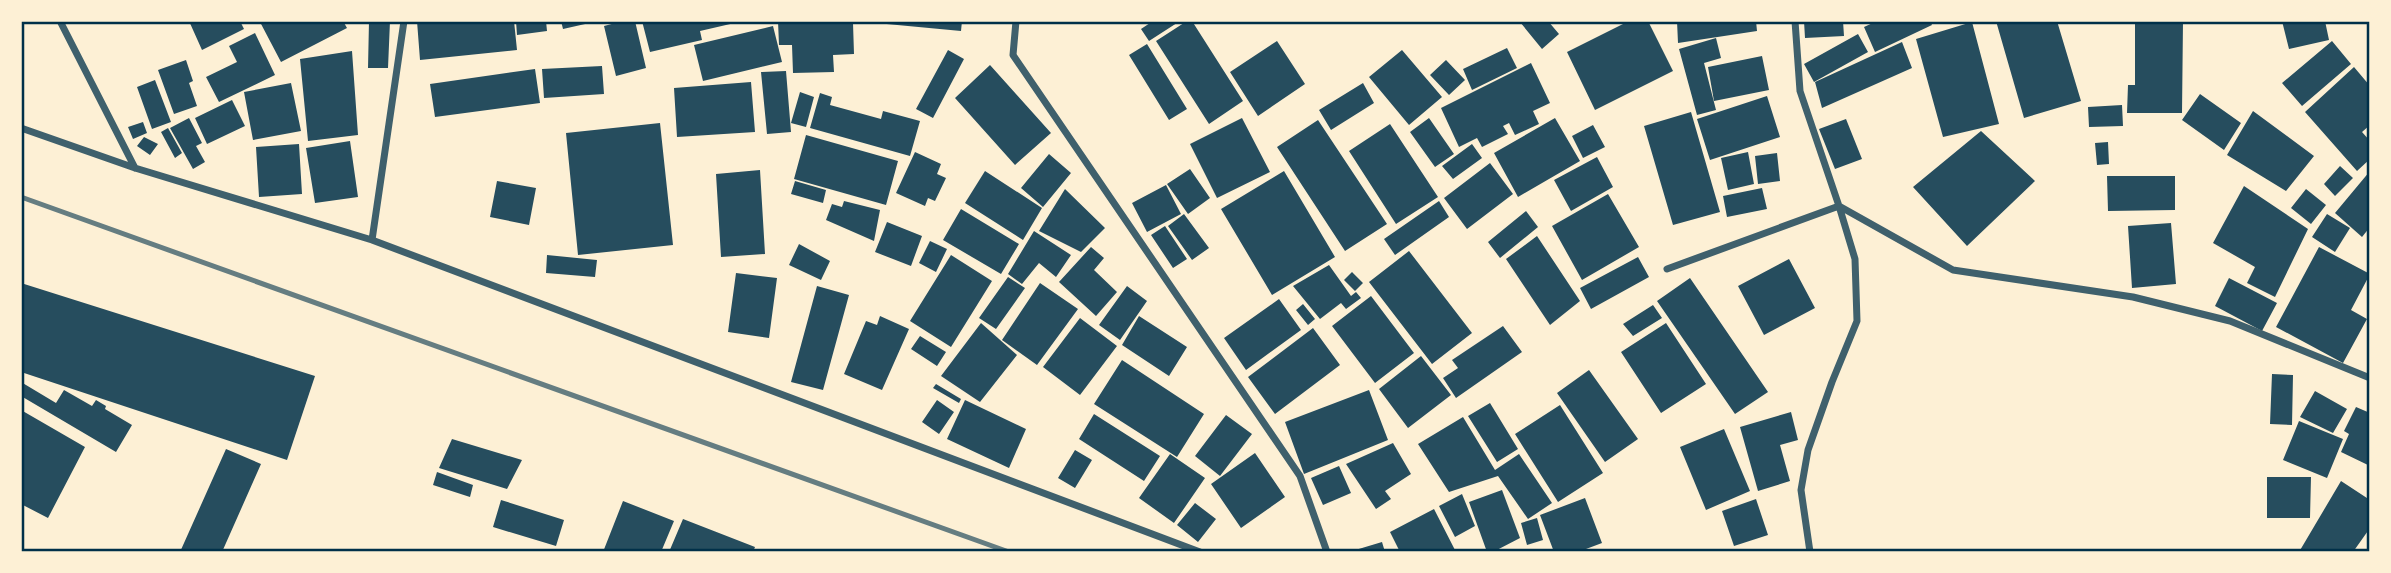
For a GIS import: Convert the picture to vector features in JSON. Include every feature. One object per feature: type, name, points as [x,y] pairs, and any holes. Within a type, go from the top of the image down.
[{"type":"street","points":[[60,21],[135,168]]},
{"type":"street","points":[[372,240],[404,21]]},
{"type":"street","points":[[1016,21],[1013,55],[1300,476],[1327,552]]},
{"type":"street","points":[[1795,21],[1800,91],[1855,259],[1857,321],[1808,450],[1801,490],[1810,552]]},
{"type":"street","points":[[21,128],[135,168],[372,240],[1200,552]]},
{"type":"street","points":[[1667,269],[1839,206],[1953,270],[2133,297],[2230,321],[2370,378]]},
{"type":"building","points":[[189,21],[240,21],[244,29],[202,50]]},
{"type":"building","points":[[343,21],[347,28],[281,62],[260,22]]},
{"type":"building","points":[[369,21],[390,21],[388,68],[368,68]]},
{"type":"building","points":[[417,21],[514,21],[517,50],[420,60]]},
{"type":"building","points":[[516,21],[546,21],[547,31],[517,35]]},
{"type":"building","points":[[561,21],[594,21],[594,22],[563,29]]},
{"type":"building","points":[[635,21],[646,68],[616,76],[604,26]]},
{"type":"building","points":[[642,21],[739,22],[700,31],[702,40],[650,52]]},
{"type":"building","points":[[778,21],[853,23],[854,54],[833,55],[834,72],[793,73],[792,45],[779,45]]},
{"type":"building","points":[[876,21],[962,21],[961,31]]},
{"type":"building","points":[[1153,21],[1180,21],[1149,41],[1141,29]]},
{"type":"building","points":[[1187,21],[1192,21],[1243,101],[1209,124],[1156,41]]},
{"type":"building","points":[[1548,21],[1559,34],[1542,49],[1520,22]]},
{"type":"building","points":[[1629,21],[1648,21],[1673,71],[1595,110],[1567,52]]},
{"type":"building","points":[[1677,21],[1756,21],[1757,31],[1678,43]]},
{"type":"building","points":[[1804,21],[1843,21],[1844,36],[1805,38]]},
{"type":"building","points":[[1877,21],[1930,21],[1932,25],[1875,52],[1864,27]]},
{"type":"building","points":[[1996,21],[2057,21],[2081,101],[2024,118]]},
{"type":"building","points":[[2135,21],[2183,21],[2182,113],[2127,113],[2128,85],[2135,85]]},
{"type":"building","points":[[2282,21],[2325,21],[2329,40],[2289,49]]},
{"type":"building","points":[[1972,22],[1999,124],[1943,137],[1916,39]]},
{"type":"building","points":[[773,26],[782,62],[703,81],[694,45]]},
{"type":"building","points":[[255,33],[275,75],[219,102],[206,77],[237,62],[229,46]]},
{"type":"building","points":[[1858,34],[1868,52],[1814,82],[1804,64]]},
{"type":"building","points":[[1716,38],[1721,58],[1704,63],[1716,110],[1697,115],[1679,49]]},
{"type":"building","points":[[1277,41],[1305,84],[1258,116],[1230,72]]},
{"type":"building","points":[[2332,41],[2351,64],[2302,106],[2282,83]]},
{"type":"building","points":[[1902,42],[1912,68],[1822,108],[1815,82]]},
{"type":"building","points":[[1147,44],[1187,109],[1169,120],[1129,55]]},
{"type":"building","points":[[1507,48],[1517,68],[1472,90],[1463,69]]},
{"type":"building","points":[[948,50],[964,59],[933,118],[916,109]]},
{"type":"building","points":[[1402,50],[1442,97],[1409,125],[1369,77]]},
{"type":"building","points":[[352,51],[358,135],[308,141],[300,59]]},
{"type":"building","points":[[1762,56],[1769,90],[1714,101],[1708,67]]},
{"type":"building","points":[[186,60],[193,81],[189,83],[197,106],[174,114],[158,70]]},
{"type":"building","points":[[1446,60],[1465,80],[1449,95],[1430,75]]},
{"type":"building","points":[[1531,63],[1550,103],[1533,111],[1539,124],[1515,135],[1509,123],[1503,126],[1508,134],[1482,147],[1477,138],[1459,147],[1441,108]]},
{"type":"building","points":[[990,65],[1051,133],[1015,165],[955,98]]},
{"type":"building","points":[[602,66],[604,94],[544,98],[542,69]]},
{"type":"building","points":[[2354,67],[2370,86],[2370,125],[2362,132],[2370,141],[2370,159],[2357,171],[2305,112]]},
{"type":"building","points":[[535,69],[540,103],[435,117],[430,84]]},
{"type":"building","points":[[786,71],[791,132],[767,134],[761,72]]},
{"type":"building","points":[[155,80],[171,122],[152,129],[137,87]]},
{"type":"building","points":[[751,82],[755,132],[677,137],[674,88]]},
{"type":"building","points":[[291,83],[301,131],[253,140],[244,92]]},
{"type":"building","points":[[1363,83],[1374,103],[1331,130],[1319,110]]},
{"type":"building","points":[[800,92],[814,97],[806,127],[791,123]]},
{"type":"building","points":[[820,93],[832,97],[830,105],[881,119],[883,111],[920,121],[910,156],[810,128]]},
{"type":"building","points":[[2200,94],[2241,123],[2224,150],[2182,120]]},
{"type":"building","points":[[1767,96],[1780,137],[1710,160],[1697,119]]},
{"type":"building","points":[[232,100],[245,126],[207,144],[195,118]]},
{"type":"building","points":[[2122,105],[2123,126],[2089,127],[2088,107]]},
{"type":"building","points":[[2253,111],[2314,156],[2286,191],[2227,155]]},
{"type":"building","points":[[1691,112],[1720,212],[1673,225],[1644,126]]},
{"type":"building","points":[[189,118],[202,143],[196,146],[205,162],[193,169],[170,128]]},
{"type":"building","points":[[1242,118],[1270,172],[1217,198],[1190,144]]},
{"type":"building","points":[[1429,118],[1454,154],[1435,167],[1410,132]]},
{"type":"building","points":[[1555,118],[1580,161],[1518,197],[1494,153]]},
{"type":"building","points":[[1846,119],[1862,159],[1835,169],[1819,129]]},
{"type":"building","points":[[1318,120],[1387,224],[1345,251],[1277,147]]},
{"type":"building","points":[[143,122],[147,133],[133,139],[128,127]]},
{"type":"building","points":[[660,123],[673,245],[578,255],[566,133]]},
{"type":"building","points":[[1390,124],[1438,197],[1396,224],[1349,151]]},
{"type":"building","points":[[1593,125],[1605,147],[1583,158],[1572,136]]},
{"type":"building","points":[[168,128],[182,153],[175,158],[161,132]]},
{"type":"building","points":[[1981,131],[2035,181],[1967,246],[1913,187]]},
{"type":"building","points":[[806,135],[898,161],[886,205],[794,179]]},
{"type":"building","points":[[144,137],[158,144],[150,155],[137,146]]},
{"type":"building","points":[[350,141],[358,197],[315,203],[306,148]]},
{"type":"building","points":[[2108,142],[2109,164],[2097,165],[2095,143]]},
{"type":"building","points":[[299,144],[302,194],[259,197],[256,147]]},
{"type":"building","points":[[1472,144],[1482,158],[1453,179],[1442,166]]},
{"type":"building","points":[[915,152],[941,164],[937,174],[946,178],[935,201],[928,198],[925,206],[896,193]]},
{"type":"building","points":[[1748,152],[1754,184],[1728,190],[1721,158]]},
{"type":"building","points":[[1777,153],[1780,181],[1758,184],[1755,156]]},
{"type":"building","points":[[1049,154],[1071,173],[1043,207],[1021,188]]},
{"type":"building","points":[[1597,157],[1613,187],[1571,211],[1554,180]]},
{"type":"building","points":[[1490,163],[1513,194],[1467,229],[1444,198]]},
{"type":"building","points":[[2340,166],[2353,178],[2335,196],[2324,184]]},
{"type":"building","points":[[1190,169],[1210,198],[1188,214],[1167,184]]},
{"type":"building","points":[[760,170],[765,254],[721,257],[716,174]]},
{"type":"building","points":[[985,171],[1042,208],[1023,240],[965,203]]},
{"type":"building","points":[[1284,171],[1335,257],[1272,295],[1221,209]]},
{"type":"building","points":[[2370,171],[2370,227],[2362,237],[2335,213]]},
{"type":"building","points":[[2107,176],[2175,176],[2175,210],[2108,211]]},
{"type":"building","points":[[497,181],[536,188],[529,225],[490,217]]},
{"type":"building","points":[[795,181],[826,190],[823,203],[791,194]]},
{"type":"building","points":[[1166,185],[1181,214],[1147,232],[1132,203]]},
{"type":"building","points":[[2244,186],[2308,229],[2275,297],[2247,283],[2255,267],[2213,243]]},
{"type":"building","points":[[1762,188],[1767,209],[1727,217],[1723,196]]},
{"type":"building","points":[[1065,189],[1105,228],[1081,252],[1039,231]]},
{"type":"building","points":[[2306,189],[2326,205],[2311,224],[2291,208]]},
{"type":"building","points":[[1608,194],[1639,247],[1582,280],[1552,226]]},
{"type":"building","points":[[844,201],[880,210],[874,241],[826,220],[832,204],[842,207]]},
{"type":"building","points":[[1439,201],[1449,217],[1395,255],[1384,239]]},
{"type":"building","points":[[961,209],[1019,244],[1001,274],[943,240]]},
{"type":"building","points":[[1526,211],[1538,227],[1500,258],[1488,242]]},
{"type":"building","points":[[1184,214],[1209,248],[1192,260],[1168,226]]},
{"type":"building","points":[[2327,214],[2350,228],[2335,252],[2312,237]]},
{"type":"building","points":[[887,222],[922,236],[911,266],[875,252]]},
{"type":"building","points":[[2171,223],[2176,284],[2132,288],[2128,226]]},
{"type":"building","points":[[1165,226],[1187,259],[1173,268],[1151,235]]},
{"type":"building","points":[[1034,231],[1071,255],[1056,277],[1039,263],[1022,284],[1008,274]]},
{"type":"building","points":[[1537,236],[1580,301],[1550,325],[1506,259]]},
{"type":"building","points":[[930,241],[947,249],[936,272],[919,263]]},
{"type":"building","points":[[799,244],[830,261],[821,280],[789,265]]},
{"type":"building","points":[[1091,247],[1104,258],[1094,270],[1117,292],[1096,316],[1059,282]]},
{"type":"building","points":[[2319,247],[2370,274],[2351,310],[2367,319],[2343,363],[2276,327]]},
{"type":"building","points":[[1409,251],[1472,333],[1432,364],[1369,282]]},
{"type":"building","points":[[547,255],[597,260],[595,277],[546,273]]},
{"type":"building","points":[[951,255],[992,281],[951,347],[910,321]]},
{"type":"building","points":[[1638,257],[1649,277],[1591,309],[1580,288]]},
{"type":"building","points":[[1789,259],[1815,308],[1764,335],[1738,286]]},
{"type":"building","points":[[1329,265],[1351,296],[1356,292],[1361,298],[1346,309],[1341,303],[1320,319],[1293,286]]},
{"type":"building","points":[[1352,272],[1363,283],[1355,291],[1344,280]]},
{"type":"building","points":[[736,273],[777,278],[769,338],[728,332]]},
{"type":"building","points":[[1008,277],[1025,288],[996,329],[979,318]]},
{"type":"building","points":[[1690,278],[1768,392],[1735,414],[1657,301]]},
{"type":"building","points":[[2229,278],[2277,303],[2262,331],[2215,306]]},
{"type":"building","points":[[21,283],[315,376],[287,460],[21,372]]},
{"type":"building","points":[[1040,283],[1078,309],[1037,365],[1002,340]]},
{"type":"building","points":[[817,286],[849,295],[823,390],[791,382]]},
{"type":"building","points":[[1127,286],[1147,301],[1120,340],[1099,325]]},
{"type":"building","points":[[1371,296],[1414,353],[1375,383],[1332,326]]},
{"type":"building","points":[[1279,299],[1301,330],[1246,370],[1224,338]]},
{"type":"building","points":[[1303,304],[1315,319],[1308,325],[1296,310]]},
{"type":"building","points":[[1653,305],[1662,318],[1633,336],[1623,324]]},
{"type":"building","points":[[880,316],[909,329],[882,390],[844,374],[866,321],[877,325]]},
{"type":"building","points":[[1139,316],[1187,347],[1169,376],[1122,345]]},
{"type":"building","points":[[1080,318],[1117,346],[1080,395],[1043,367]]},
{"type":"building","points":[[981,323],[1017,355],[980,402],[941,376]]},
{"type":"building","points":[[1666,323],[1706,384],[1661,413],[1621,352]]},
{"type":"building","points":[[1503,326],[1522,352],[1456,398],[1443,378],[1458,368],[1452,360]]},
{"type":"building","points":[[1313,328],[1340,365],[1275,414],[1248,377]]},
{"type":"building","points":[[920,336],[946,352],[937,366],[911,349]]},
{"type":"building","points":[[1421,356],[1451,395],[1408,428],[1379,389]]},
{"type":"building","points":[[1122,360],[1204,414],[1177,457],[1094,404]]},
{"type":"building","points":[[1589,370],[1638,439],[1605,462],[1557,393]]},
{"type":"building","points":[[2272,374],[2293,375],[2292,425],[2270,424]]},
{"type":"building","points":[[21,382],[56,403],[64,390],[92,406],[96,400],[106,406],[105,409],[132,425],[116,452],[21,396]]},
{"type":"building","points":[[936,384],[961,399],[959,403],[933,388]]},
{"type":"building","points":[[1369,390],[1388,440],[1304,474],[1285,422]]},
{"type":"building","points":[[2315,391],[2347,409],[2333,433],[2300,417]]},
{"type":"building","points":[[937,400],[954,412],[939,434],[922,422]]},
{"type":"building","points":[[965,400],[1026,429],[1009,468],[947,439]]},
{"type":"building","points":[[1490,403],[1518,449],[1497,462],[1468,416]]},
{"type":"building","points":[[1560,405],[1603,473],[1558,502],[1515,434]]},
{"type":"building","points":[[2356,407],[2370,413],[2370,466],[2341,452],[2349,434],[2344,431]]},
{"type":"building","points":[[21,410],[85,447],[48,518],[21,504]]},
{"type":"building","points":[[1791,412],[1798,440],[1780,445],[1790,481],[1758,491],[1740,427]]},
{"type":"building","points":[[1094,414],[1160,456],[1144,481],[1079,439]]},
{"type":"building","points":[[1226,415],[1252,434],[1220,476],[1195,456]]},
{"type":"building","points":[[1463,417],[1495,470],[1519,454],[1552,503],[1528,519],[1498,476],[1449,492],[1418,444]]},
{"type":"building","points":[[2299,421],[2343,439],[2327,478],[2283,460]]},
{"type":"building","points":[[1724,429],[1750,491],[1706,510],[1680,447]]},
{"type":"building","points":[[452,439],[522,460],[507,489],[439,468]]},
{"type":"building","points":[[1393,443],[1411,474],[1385,491],[1391,499],[1376,509],[1346,464]]},
{"type":"building","points":[[226,449],[261,464],[222,552],[180,552]]},
{"type":"building","points":[[1075,450],[1092,460],[1075,488],[1058,478]]},
{"type":"building","points":[[1255,453],[1285,497],[1241,528],[1211,484]]},
{"type":"building","points":[[1170,454],[1205,478],[1174,523],[1139,498]]},
{"type":"building","points":[[1339,466],[1351,493],[1323,505],[1311,478]]},
{"type":"building","points":[[437,472],[473,485],[470,497],[433,485]]},
{"type":"building","points":[[2267,477],[2311,477],[2310,518],[2267,518]]},
{"type":"building","points":[[2341,481],[2370,500],[2370,528],[2353,552],[2299,552]]},
{"type":"building","points":[[1502,490],[1520,538],[1493,552],[1487,552],[1469,502]]},
{"type":"building","points":[[1462,494],[1475,526],[1455,537],[1439,506]]},
{"type":"building","points":[[1585,498],[1602,543],[1578,552],[1554,552],[1540,515]]},
{"type":"building","points":[[1756,499],[1768,535],[1734,546],[1722,511]]},
{"type":"building","points":[[501,500],[564,520],[556,546],[493,527]]},
{"type":"building","points":[[623,501],[674,521],[661,552],[603,552]]},
{"type":"building","points":[[1195,503],[1216,519],[1198,542],[1177,525]]},
{"type":"building","points":[[1434,509],[1456,552],[1400,552],[1390,532]]},
{"type":"building","points":[[1537,518],[1543,540],[1527,545],[1521,523]]},
{"type":"building","points":[[683,519],[755,547],[753,552],[669,552]]},
{"type":"building","points":[[1382,542],[1385,552],[1352,552],[1352,551]]},
{"type":"railway","points":[[21,197],[1009,552]]}]
